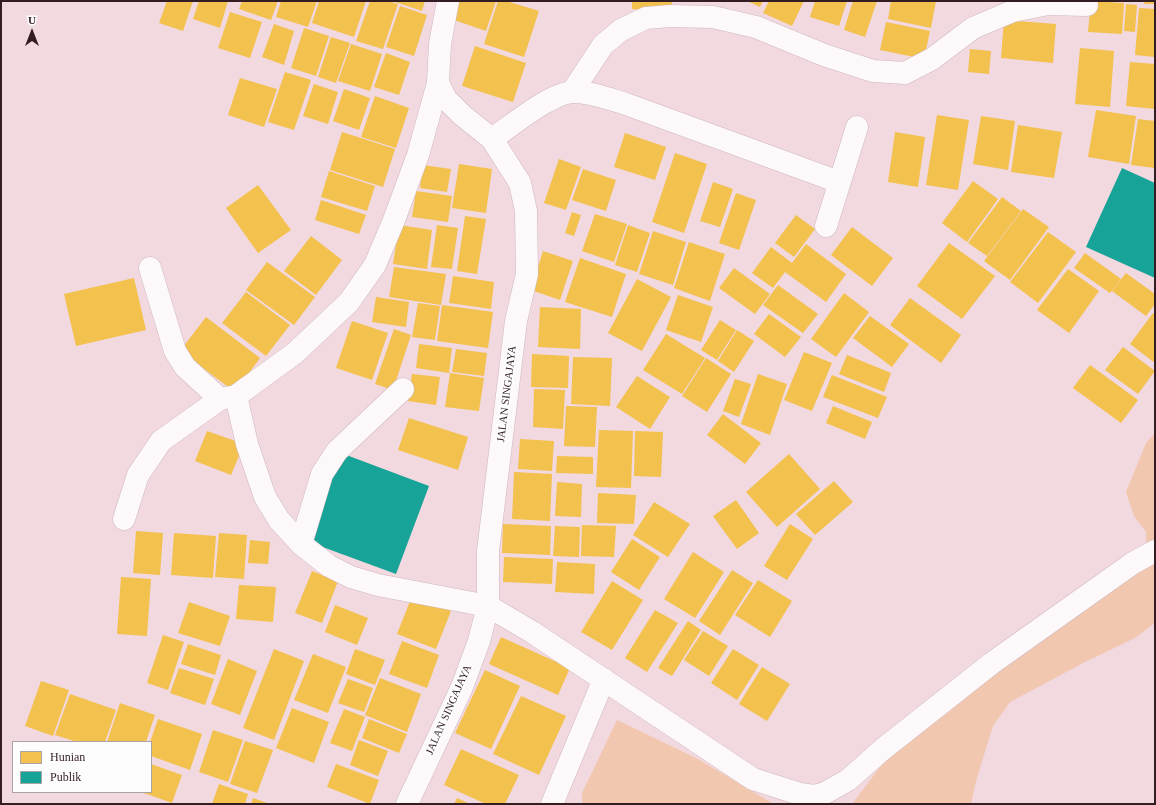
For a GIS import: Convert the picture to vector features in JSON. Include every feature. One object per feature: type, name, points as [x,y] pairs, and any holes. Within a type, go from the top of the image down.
[{"type":"street","points":[[124,519],[138,475],[161,441],[295,353],[349,302],[376,265],[418,155],[438,83],[440,44],[448,1]]},
{"type":"street","points":[[572,92],[603,45],[622,30],[646,18],[670,16],[713,17],[756,27],[824,55],[873,71],[904,73],[932,59],[974,28],[1013,11],[1048,4],[1087,5]]},
{"type":"street","name":"JALAN SINGAJAYA","points":[[407,804],[462,687],[479,641],[488,606],[488,543],[516,321],[527,274],[526,211],[520,183],[492,139],[446,99],[438,83]]},
{"type":"street","points":[[492,139],[552,98],[572,92],[592,94],[626,104],[839,182]]},
{"type":"street","points":[[826,226],[857,127]]},
{"type":"street","points":[[150,268],[175,351],[185,367],[228,398],[247,444],[265,497],[279,520],[301,544],[329,566],[351,577],[378,585],[488,606],[532,632],[604,679],[753,779],[800,794],[814,796],[825,794],[848,780],[883,749],[992,663],[1133,562],[1155,551]]},
{"type":"street","points":[[301,544],[322,474],[337,451],[403,389]]},
{"type":"street","points":[[552,804],[604,679]]},
{"type":"shaded area","points":[[1155,433],[1155,623],[1135,638],[1085,662],[1010,702],[993,726],[976,781],[971,804],[852,804],[890,754],[957,701],[1146,565],[1146,532],[1134,516],[1126,492],[1146,443]]},
{"type":"shaded area","points":[[617,720],[696,758],[774,804],[582,804],[582,793]]},
{"type":"building: Hunian","points":[[167,1],[193,1],[183,31],[159,23]]},
{"type":"building: Hunian","points":[[199,1],[228,1],[220,28],[193,19]]},
{"type":"building: Hunian","points":[[242,1],[278,1],[271,20],[239,9]]},
{"type":"building: Hunian","points":[[281,1],[317,1],[308,27],[276,17]]},
{"type":"building: Hunian","points":[[319,1],[366,1],[354,37],[312,23]]},
{"type":"building: Hunian","points":[[370,1],[388,1],[398,4],[383,49],[356,41]]},
{"type":"building: Hunian","points":[[392,1],[425,1],[422,11]]},
{"type":"building: Hunian","points":[[457,1],[496,1],[486,31],[451,19]]},
{"type":"building: Hunian","points":[[498,1],[506,1],[539,11],[524,57],[484,44]]},
{"type":"building: Hunian","points":[[632,1],[672,1],[671,13],[632,9]]},
{"type":"building: Hunian","points":[[747,1],[763,1],[760,7]]},
{"type":"building: Hunian","points":[[769,1],[804,1],[792,26],[763,13]]},
{"type":"building: Hunian","points":[[815,1],[847,1],[839,26],[810,17]]},
{"type":"building: Hunian","points":[[853,1],[877,1],[865,37],[844,30]]},
{"type":"building: Hunian","points":[[891,1],[936,1],[931,28],[888,19]]},
{"type":"building: Hunian","points":[[1091,1],[1124,3],[1122,34],[1088,32]]},
{"type":"building: Hunian","points":[[1145,1],[1155,1],[1155,4],[1144,4]]},
{"type":"building: Hunian","points":[[1126,4],[1137,5],[1135,32],[1124,31]]},
{"type":"building: Hunian","points":[[400,6],[427,15],[414,56],[386,47]]},
{"type":"building: Hunian","points":[[1139,8],[1155,9],[1155,57],[1135,55]]},
{"type":"building: Hunian","points":[[230,12],[262,22],[250,58],[218,48]]},
{"type":"building: Hunian","points":[[1004,20],[1056,24],[1053,63],[1001,58]]},
{"type":"building: Hunian","points":[[886,22],[930,31],[924,59],[880,50]]},
{"type":"building: Hunian","points":[[274,24],[294,31],[284,65],[262,57]]},
{"type":"building: Hunian","points":[[304,28],[329,36],[316,76],[291,68]]},
{"type":"building: Hunian","points":[[331,37],[350,43],[336,83],[318,77]]},
{"type":"building: Hunian","points":[[351,44],[382,54],[370,91],[338,81]]},
{"type":"building: Hunian","points":[[475,46],[526,63],[513,102],[462,86]]},
{"type":"building: Hunian","points":[[1080,48],[1114,51],[1110,107],[1075,104]]},
{"type":"building: Hunian","points":[[970,49],[991,51],[989,74],[968,72]]},
{"type":"building: Hunian","points":[[386,53],[410,62],[399,95],[374,87]]},
{"type":"building: Hunian","points":[[1130,62],[1155,64],[1155,109],[1126,106]]},
{"type":"building: Hunian","points":[[285,72],[311,80],[294,130],[268,122]]},
{"type":"building: Hunian","points":[[240,78],[277,89],[264,127],[228,115]]},
{"type":"building: Hunian","points":[[314,84],[338,92],[328,124],[303,116]]},
{"type":"building: Hunian","points":[[344,89],[370,98],[359,130],[333,121]]},
{"type":"building: Hunian","points":[[375,96],[409,108],[396,148],[361,137]]},
{"type":"building: Hunian","points":[[1096,110],[1136,116],[1129,164],[1088,157]]},
{"type":"building: Hunian","points":[[937,115],[969,120],[958,190],[926,185]]},
{"type":"building: Hunian","points":[[981,116],[1015,121],[1008,170],[973,164]]},
{"type":"building: Hunian","points":[[1138,119],[1155,121],[1155,168],[1131,165]]},
{"type":"building: Hunian","points":[[1018,125],[1062,132],[1054,178],[1011,172]]},
{"type":"building: Hunian","points":[[342,132],[395,149],[383,187],[330,170]]},
{"type":"building: Hunian","points":[[895,132],[925,137],[918,187],[888,182]]},
{"type":"building: Hunian","points":[[625,133],[666,147],[655,180],[614,167]]},
{"type":"building: Hunian","points":[[675,153],[707,164],[684,233],[652,222]]},
{"type":"building: Hunian","points":[[559,159],[581,167],[566,210],[544,203]]},
{"type":"building: Hunian","points":[[459,164],[492,169],[486,213],[452,208]]},
{"type":"building: Hunian","points":[[423,165],[451,169],[447,192],[420,188]]},
{"type":"building: Hunian","points":[[583,169],[616,180],[606,211],[572,200]]},
{"type":"building: Hunian","points":[[329,171],[375,186],[367,211],[321,197]]},
{"type":"building: Hunian","points":[[973,181],[998,199],[967,242],[942,223]]},
{"type":"building: Hunian","points":[[713,182],[733,189],[720,227],[700,221]]},
{"type":"building: Hunian","points":[[258,185],[291,230],[258,253],[226,208]]},
{"type":"building: Hunian","points":[[416,191],[452,196],[448,222],[412,217]]},
{"type":"building: Hunian","points":[[736,193],[756,200],[739,250],[719,243]]},
{"type":"building: Hunian","points":[[1002,197],[1021,211],[987,256],[968,243]]},
{"type":"building: Hunian","points":[[321,200],[366,215],[359,234],[315,220]]},
{"type":"building: Hunian","points":[[1023,209],[1049,227],[1010,280],[984,261]]},
{"type":"building: Hunian","points":[[572,212],[581,215],[574,236],[565,233]]},
{"type":"building: Hunian","points":[[595,214],[627,224],[614,262],[582,251]]},
{"type":"building: Hunian","points":[[796,215],[815,229],[794,257],[775,243]]},
{"type":"building: Hunian","points":[[465,216],[486,219],[477,274],[457,271]]},
{"type":"building: Hunian","points":[[399,225],[432,230],[427,269],[393,264]]},
{"type":"building: Hunian","points":[[437,225],[458,228],[452,269],[431,267]]},
{"type":"building: Hunian","points":[[628,225],[650,233],[637,272],[615,265]]},
{"type":"building: Hunian","points":[[852,227],[893,258],[872,286],[831,255]]},
{"type":"building: Hunian","points":[[653,231],[686,242],[673,285],[639,274]]},
{"type":"building: Hunian","points":[[1048,232],[1076,252],[1038,303],[1010,282]]},
{"type":"building: Hunian","points":[[311,236],[342,260],[316,295],[284,271]]},
{"type":"building: Hunian","points":[[689,242],[725,254],[710,301],[674,288]]},
{"type":"building: Hunian","points":[[949,243],[995,276],[962,319],[917,286]]},
{"type":"building: Hunian","points":[[806,244],[846,274],[826,302],[785,272],[773,288],[752,273],[771,247],[792,263]]},
{"type":"building: Hunian","points":[[543,251],[573,261],[560,300],[531,290]]},
{"type":"building: Hunian","points":[[1085,253],[1121,279],[1110,293],[1074,268]]},
{"type":"building: Hunian","points":[[580,258],[626,274],[612,317],[565,302]]},
{"type":"building: Hunian","points":[[267,262],[315,297],[294,325],[246,290]]},
{"type":"building: Hunian","points":[[394,267],[446,274],[441,305],[389,297]]},
{"type":"building: Hunian","points":[[734,268],[770,294],[755,314],[719,288]]},
{"type":"building: Hunian","points":[[1068,269],[1099,291],[1069,333],[1037,310]]},
{"type":"building: Hunian","points":[[1126,273],[1155,294],[1155,304],[1146,316],[1112,291]]},
{"type":"building: Hunian","points":[[453,276],[494,282],[491,309],[449,303]]},
{"type":"building: Hunian","points":[[134,278],[146,330],[76,346],[64,294]]},
{"type":"building: Hunian","points":[[637,279],[671,297],[642,351],[608,333]]},
{"type":"building: Hunian","points":[[778,285],[818,314],[803,333],[763,305]]},
{"type":"building: Hunian","points":[[246,292],[290,325],[266,356],[222,323]]},
{"type":"building: Hunian","points":[[844,293],[869,312],[836,357],[811,339]]},
{"type":"building: Hunian","points":[[678,295],[713,307],[701,342],[666,330]]},
{"type":"building: Hunian","points":[[376,297],[409,302],[406,327],[372,322]]},
{"type":"building: Hunian","points":[[910,298],[961,335],[941,363],[890,325]]},
{"type":"building: Hunian","points":[[418,303],[440,306],[435,340],[412,337]]},
{"type":"building: Hunian","points":[[442,305],[493,312],[488,348],[437,341]]},
{"type":"building: Hunian","points":[[540,307],[581,309],[580,349],[538,347]]},
{"type":"building: Hunian","points":[[1153,313],[1155,314],[1155,363],[1130,344]]},
{"type":"building: Hunian","points":[[769,314],[801,337],[785,357],[754,334]]},
{"type":"building: Hunian","points":[[870,316],[909,344],[892,367],[853,338]]},
{"type":"building: Hunian","points":[[206,317],[260,358],[235,392],[180,351]]},
{"type":"building: Hunian","points":[[720,320],[736,330],[717,360],[701,350]]},
{"type":"building: Hunian","points":[[352,321],[388,333],[372,380],[336,368]]},
{"type":"building: Hunian","points":[[394,329],[411,335],[393,390],[375,384]]},
{"type":"building: Hunian","points":[[737,330],[754,341],[734,372],[718,361]]},
{"type":"building: Hunian","points":[[666,334],[705,358],[682,394],[643,370]]},
{"type":"building: Hunian","points":[[419,344],[452,348],[449,373],[416,368]]},
{"type":"building: Hunian","points":[[1123,347],[1155,371],[1138,394],[1105,370]]},
{"type":"building: Hunian","points":[[456,349],[487,353],[484,376],[452,372]]},
{"type":"building: Hunian","points":[[804,352],[832,363],[812,411],[784,400]]},
{"type":"building: Hunian","points":[[532,354],[569,356],[568,388],[531,387]]},
{"type":"building: Hunian","points":[[847,355],[891,373],[884,392],[839,374]]},
{"type":"building: Hunian","points":[[573,357],[612,358],[610,406],[571,404]]},
{"type":"building: Hunian","points":[[706,358],[731,374],[707,412],[682,396]]},
{"type":"building: Hunian","points":[[1090,365],[1138,400],[1121,423],[1073,388]]},
{"type":"building: Hunian","points":[[450,373],[484,378],[479,411],[445,407]]},
{"type":"building: Hunian","points":[[412,374],[440,377],[436,405],[408,401]]},
{"type":"building: Hunian","points":[[758,374],[787,384],[770,435],[741,424]]},
{"type":"building: Hunian","points":[[832,375],[887,397],[878,418],[823,397]]},
{"type":"building: Hunian","points":[[637,376],[670,397],[650,429],[616,407]]},
{"type":"building: Hunian","points":[[735,379],[751,384],[739,417],[723,411]]},
{"type":"building: Hunian","points":[[534,389],[565,390],[563,429],[533,427]]},
{"type":"building: Hunian","points":[[566,406],[597,407],[595,447],[564,446]]},
{"type":"building: Hunian","points":[[833,406],[872,422],[865,439],[826,423]]},
{"type":"building: Hunian","points":[[723,414],[761,443],[745,464],[707,435]]},
{"type":"building: Hunian","points":[[409,418],[468,437],[458,470],[398,450]]},
{"type":"building: Hunian","points":[[599,430],[633,431],[631,488],[596,487]]},
{"type":"building: Hunian","points":[[207,431],[244,444],[231,475],[195,461]]},
{"type":"building: Hunian","points":[[635,431],[663,432],[661,477],[634,476]]},
{"type":"building: Hunian","points":[[520,439],[554,441],[552,471],[518,469]]},
{"type":"building: Hunian","points":[[789,454],[820,489],[777,527],[746,492]]},
{"type":"building: Hunian","points":[[557,456],[593,457],[593,474],[556,473]]},
{"type":"building: Hunian","points":[[514,472],[552,474],[550,521],[512,519]]},
{"type":"building: Hunian","points":[[834,481],[853,502],[815,535],[796,514]]},
{"type":"building: Hunian","points":[[557,482],[582,484],[581,517],[555,516]]},
{"type":"building: Hunian","points":[[598,493],[636,495],[634,524],[597,523]]},
{"type":"building: Hunian","points":[[736,500],[759,533],[737,549],[713,516]]},
{"type":"building: Hunian","points":[[654,502],[690,524],[668,557],[633,535]]},
{"type":"building: Hunian","points":[[503,524],[551,526],[550,555],[502,553]]},
{"type":"building: Hunian","points":[[790,524],[813,539],[787,580],[764,566]]},
{"type":"building: Hunian","points":[[582,525],[616,526],[614,557],[581,556]]},
{"type":"building: Hunian","points":[[555,526],[580,527],[579,557],[553,556]]},
{"type":"building: Hunian","points":[[136,531],[163,533],[160,575],[133,573]]},
{"type":"building: Hunian","points":[[174,533],[216,536],[213,578],[171,575]]},
{"type":"building: Hunian","points":[[219,533],[247,535],[244,579],[215,577]]},
{"type":"building: Hunian","points":[[632,539],[660,557],[639,590],[611,572]]},
{"type":"building: Hunian","points":[[250,540],[270,542],[268,564],[248,563]]},
{"type":"building: Hunian","points":[[693,552],[724,572],[695,618],[664,599]]},
{"type":"building: Hunian","points":[[504,557],[553,559],[552,584],[503,582]]},
{"type":"building: Hunian","points":[[557,562],[595,564],[594,594],[555,592]]},
{"type":"building: Hunian","points":[[732,570],[753,583],[720,635],[699,621]]},
{"type":"building: Hunian","points":[[312,571],[338,581],[322,623],[295,613]]},
{"type":"building: Hunian","points":[[121,577],[151,579],[147,636],[117,634]]},
{"type":"building: Hunian","points":[[758,580],[792,601],[770,637],[735,615]]},
{"type":"building: Hunian","points":[[612,581],[643,600],[612,650],[581,632]]},
{"type":"building: Hunian","points":[[239,585],[276,587],[273,622],[236,619]]},
{"type":"building: Hunian","points":[[412,596],[451,611],[436,649],[397,634]]},
{"type":"building: Hunian","points":[[189,602],[230,616],[220,646],[178,633]]},
{"type":"building: Hunian","points":[[335,605],[368,618],[357,645],[325,632]]},
{"type":"building: Hunian","points":[[655,610],[678,623],[647,672],[625,658]]},
{"type":"building: Hunian","points":[[688,621],[701,630],[672,676],[658,668]]},
{"type":"building: Hunian","points":[[703,631],[728,646],[709,676],[684,660]]},
{"type":"building: Hunian","points":[[163,635],[184,642],[168,690],[147,683]]},
{"type":"building: Hunian","points":[[501,637],[570,668],[558,695],[489,664]]},
{"type":"building: Hunian","points":[[402,641],[439,655],[427,688],[389,674]]},
{"type":"building: Hunian","points":[[188,644],[221,655],[215,675],[181,664]]},
{"type":"building: Hunian","points":[[274,649],[304,661],[274,740],[243,728]]},
{"type":"building: Hunian","points":[[355,649],[385,660],[375,685],[346,674]]},
{"type":"building: Hunian","points":[[733,649],[759,665],[737,700],[711,683]]},
{"type":"building: Hunian","points":[[313,654],[346,667],[328,713],[294,700]]},
{"type":"building: Hunian","points":[[228,659],[257,671],[240,715],[211,704]]},
{"type":"building: Hunian","points":[[762,667],[790,684],[767,721],[739,704]]},
{"type":"building: Hunian","points":[[179,668],[214,679],[205,705],[170,693]]},
{"type":"building: Hunian","points":[[485,670],[520,686],[491,749],[455,733]]},
{"type":"building: Hunian","points":[[380,678],[421,694],[407,732],[365,715]]},
{"type":"building: Hunian","points":[[348,679],[373,688],[364,712],[338,703]]},
{"type":"building: Hunian","points":[[41,681],[69,690],[53,736],[25,726]]},
{"type":"building: Hunian","points":[[70,694],[116,710],[105,741],[74,741],[55,735]]},
{"type":"building: Hunian","points":[[521,696],[566,716],[539,775],[493,754]]},
{"type":"building: Hunian","points":[[120,703],[155,715],[146,741],[107,741]]},
{"type":"building: Hunian","points":[[292,708],[329,722],[314,763],[276,748]]},
{"type":"building: Hunian","points":[[344,709],[365,717],[352,751],[330,743]]},
{"type":"building: Hunian","points":[[158,719],[202,734],[190,770],[152,756],[152,741],[150,741]]},
{"type":"building: Hunian","points":[[369,719],[407,734],[399,753],[362,738]]},
{"type":"building: Hunian","points":[[213,730],[243,740],[228,782],[199,772]]},
{"type":"building: Hunian","points":[[359,740],[388,751],[378,776],[350,765]]},
{"type":"building: Hunian","points":[[245,741],[273,750],[257,793],[230,784]]},
{"type":"building: Hunian","points":[[461,749],[519,775],[505,804],[486,804],[444,785]]},
{"type":"building: Hunian","points":[[152,764],[182,775],[172,803],[144,793],[152,793]]},
{"type":"building: Hunian","points":[[336,764],[379,780],[370,804],[327,787]]},
{"type":"building: Hunian","points":[[219,784],[248,794],[245,804],[212,804]]},
{"type":"building: Hunian","points":[[253,798],[270,804],[251,804]]},
{"type":"building: Hunian","points":[[457,798],[470,804],[454,804]]},
{"type":"building: Publik","points":[[1122,168],[1155,183],[1155,278],[1086,247]]},
{"type":"building: Publik","points":[[341,453],[429,486],[396,574],[309,542]]}]
